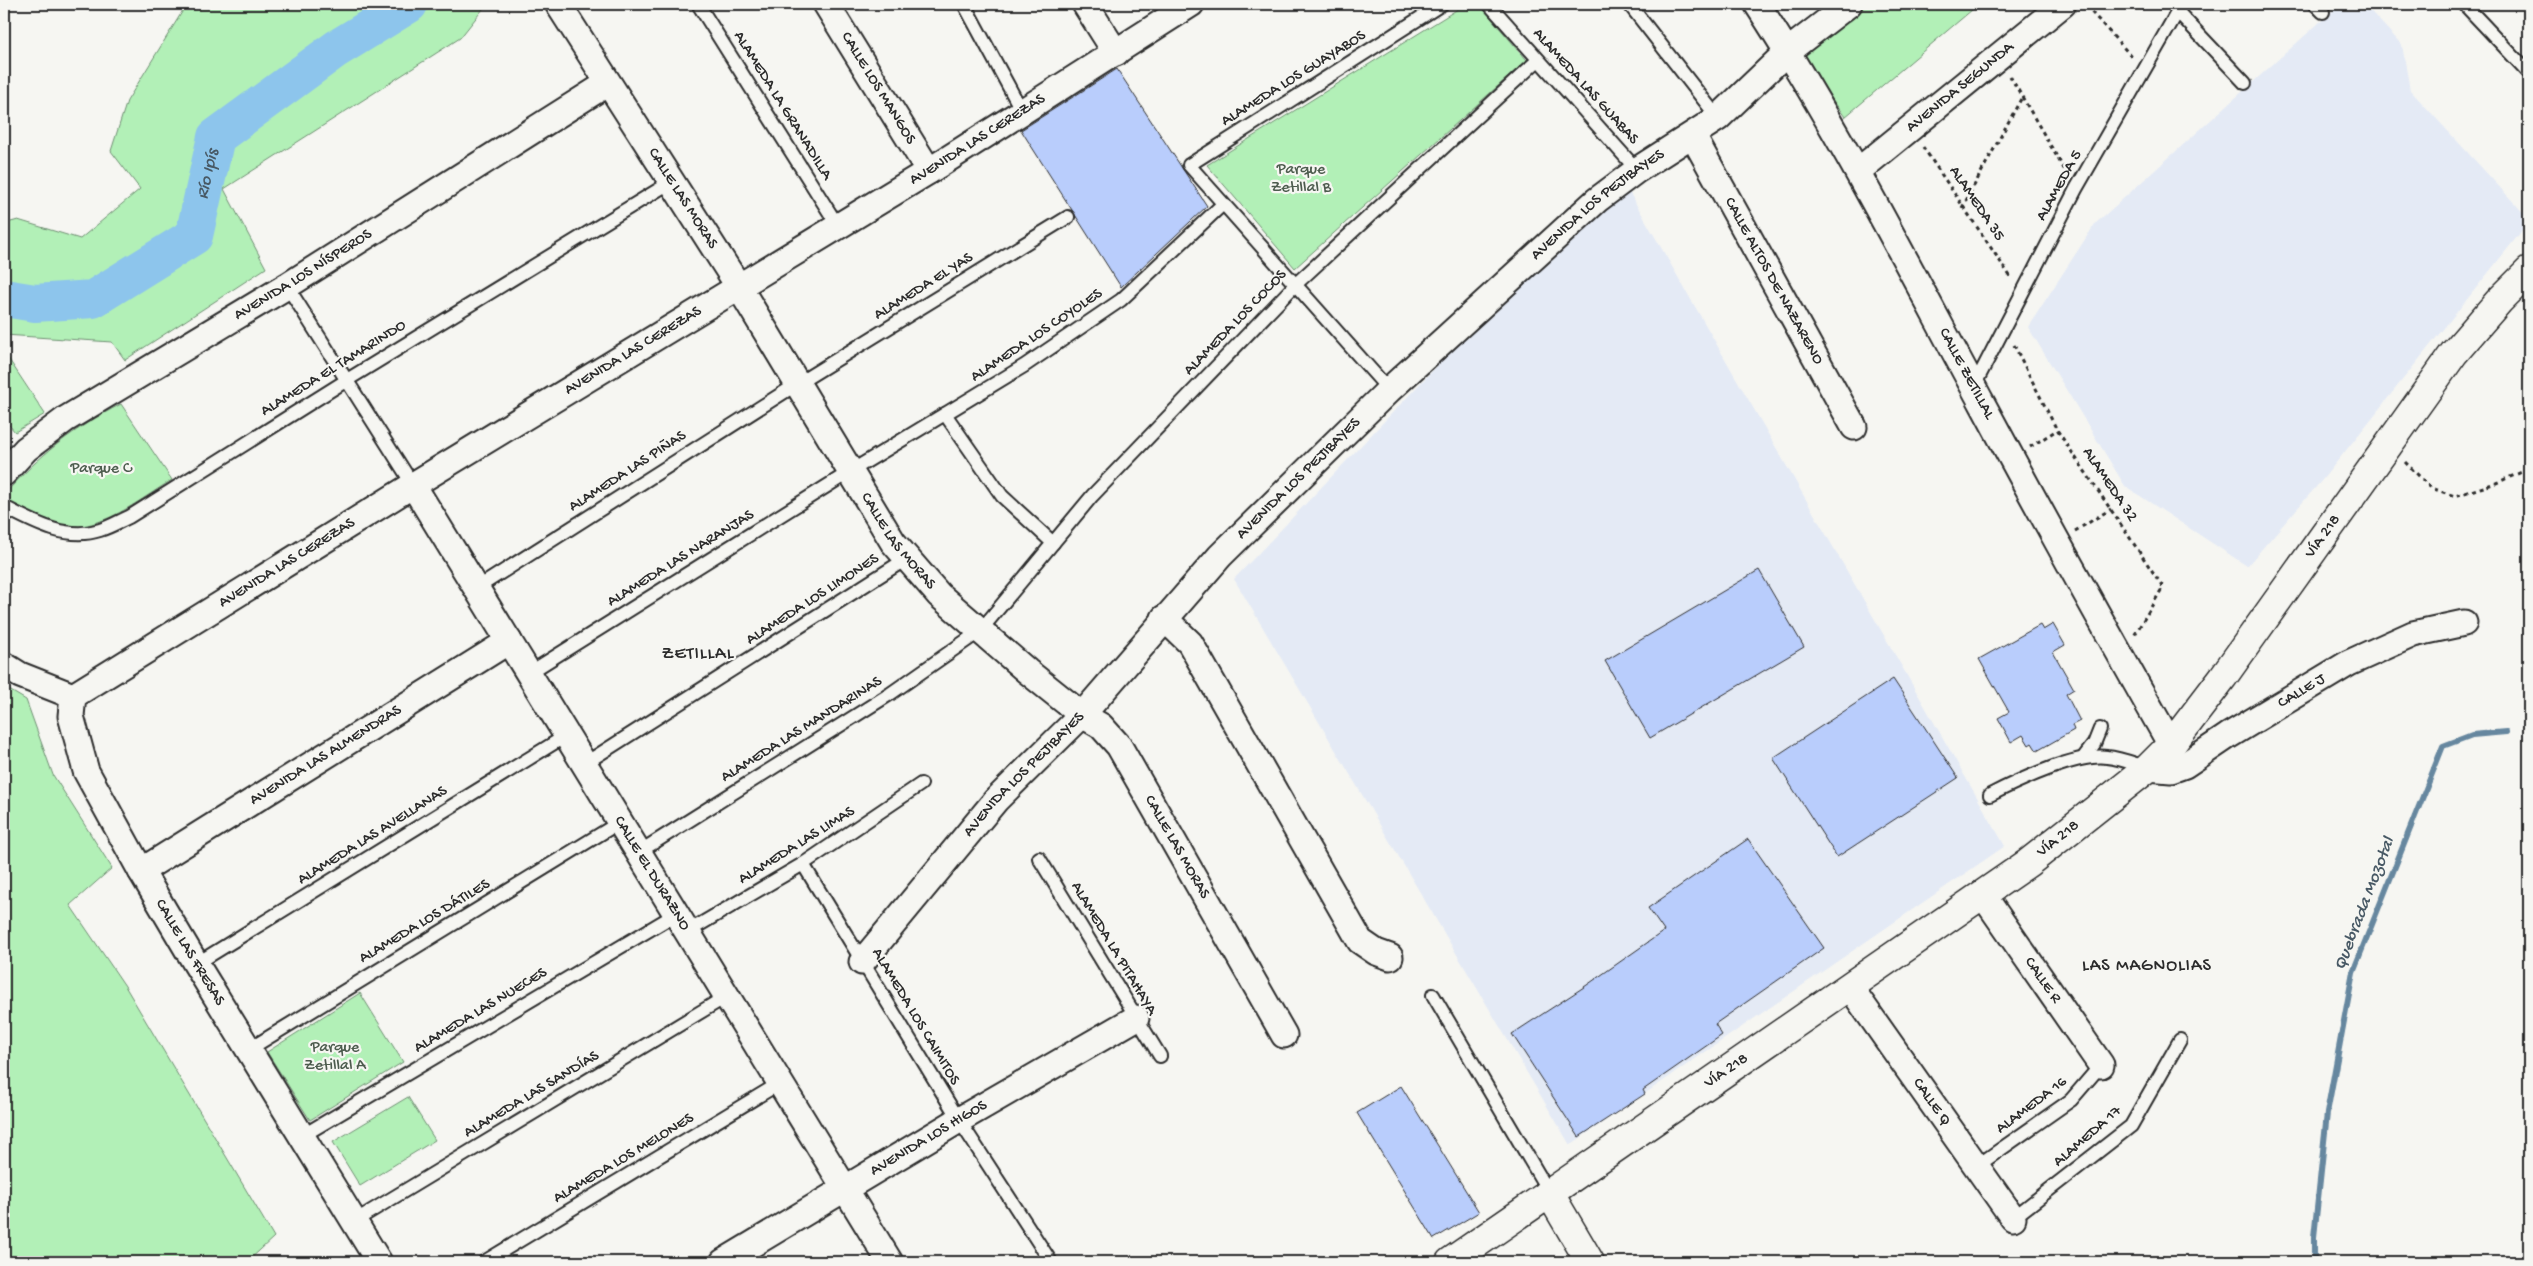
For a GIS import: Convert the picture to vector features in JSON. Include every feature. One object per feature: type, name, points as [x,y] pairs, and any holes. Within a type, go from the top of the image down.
[{"type":"main road","name":"VÍA 218","points":[[1450,1262],[1983,895],[2028,863],[2148,768],[2171,745],[2223,677],[2454,353],[2529,271]]},
{"type":"main road","points":[[1550,1194],[1590,1262]]},
{"type":"street","name":"CALLE LAS MORAS","points":[[558,4],[739,287],[893,542],[939,595],[1082,715],[1101,726],[1119,746],[1284,1035]]},
{"type":"street","name":"CALLE LOS MANGOS","points":[[826,4],[929,171]]},
{"type":"street","points":[[1086,4],[1116,53]]},
{"type":"street","name":"AVENIDA LAS CEREZAS","points":[[73,696],[413,485],[1023,113],[1191,4]]},
{"type":"street","name":"CALLE ZETILLAL","points":[[1758,4],[1788,51],[1858,171],[1973,388],[2171,745]]},
{"type":"street","name":"AVENIDA LOS PEJIBAYES","points":[[862,962],[996,800],[1082,715],[1164,618],[1220,556],[1389,390],[1597,200],[1637,170],[1718,118],[1788,51],[1849,4]]},
{"type":"street","name":"AVENIDA SEGUNDA","points":[[1858,171],[1912,130],[2063,4]]},
{"type":"street","name":"AVENIDA LOS NÍSPEROS","points":[[4,473],[26,449],[66,419],[287,286],[608,83]]},
{"type":"street","name":"CALLE ALTOS DE NAZARENO","points":[[1692,136],[1854,427]]},
{"type":"street","name":"CALLE EL DURAZNO","points":[[413,485],[890,1262]]},
{"type":"street","points":[[1164,618],[1190,643],[1360,941],[1376,952],[1390,957]]},
{"type":"street","name":"CALLE J","points":[[2148,768],[2171,770],[2185,765],[2243,726],[2348,663],[2413,634],[2464,623]]},
{"type":"street","name":"AVENIDA LAS ALMENDRAS","points":[[141,871],[508,640]]},
{"type":"street","points":[[4,666],[20,676],[73,696]]},
{"type":"street","name":"CALLE LAS FRESAS","points":[[73,696],[71,716],[86,770],[141,871],[196,964],[379,1262]]},
{"type":"street","name":"CALLE R","points":[[1983,895],[2101,1065]]},
{"type":"street","name":"CALLE Q","points":[[1850,987],[2014,1218]]},
{"type":"street","name":"AVENIDA LOS HIGOS","points":[[723,1262],[959,1120],[1136,1018]]},
{"type":"lane","name":"ALAMEDA LA GRANADILLA","points":[[698,4],[838,226]]},
{"type":"lane","points":[[964,4],[1023,113]]},
{"type":"lane","name":"ALAMEDA LAS GUABAS","points":[[1489,4],[1637,170]]},
{"type":"lane","points":[[1629,4],[1718,118]]},
{"type":"lane","points":[[2464,4],[2529,73]]},
{"type":"lane","name":"ALAMEDA LOS GUAYABOS","points":[[1223,204],[1189,165],[1434,6]]},
{"type":"lane","points":[[2180,8],[2245,83]]},
{"type":"lane","name":"ALAMEDA 5","points":[[1973,388],[2076,189],[2180,8]]},
{"type":"lane","name":"ALAMEDA LOS COCOS","points":[[980,631],[1092,496],[1296,284],[1538,60]]},
{"type":"lane","name":"ALAMEDA EL TAMARINDO","points":[[4,507],[52,530],[81,534],[100,530],[129,517],[347,380],[671,182]]},
{"type":"lane","points":[[1223,204],[1389,390]]},
{"type":"lane","name":"ALAMEDA LOS COYOLES","points":[[851,471],[1024,366],[1121,300],[1223,204]]},
{"type":"lane","name":"ALAMEDA EL YAS","points":[[797,384],[1068,217]]},
{"type":"lane","points":[[287,286],[413,485]]},
{"type":"lane","name":"ALAMEDA LAS PIÑAS","points":[[476,588],[797,384]]},
{"type":"lane","points":[[946,414],[1002,496],[1053,543]]},
{"type":"lane","name":"ALAMEDA LAS NARANJAS","points":[[529,673],[851,471]]},
{"type":"lane","name":"ALAMEDA LOS LIMONES","points":[[584,764],[906,559]]},
{"type":"lane","name":"ALAMEDA LAS MANDARINAS","points":[[638,852],[890,694],[980,631]]},
{"type":"lane","points":[[2084,757],[2094,744],[2100,729]]},
{"type":"lane","name":"ALAMEDA LAS AVELLANAS","points":[[196,964],[567,735]]},
{"type":"lane","points":[[1990,795],[2023,778],[2084,757],[2107,757],[2148,768]]},
{"type":"lane","name":"ALAMEDA LAS LIMAS","points":[[682,923],[803,864],[921,784]]},
{"type":"lane","name":"ALAMEDA LOS DÁTILES","points":[[248,1050],[620,822]]},
{"type":"lane","name":"ALAMEDA LA PITAHAYA","points":[[1040,858],[1160,1056]]},
{"type":"lane","name":"ALAMEDA LOS CAIMITOS","points":[[803,864],[959,1120],[1051,1262]]},
{"type":"lane","name":"ALAMEDA LAS NUECES","points":[[302,1136],[682,923]]},
{"type":"lane","points":[[1433,995],[1550,1194]]},
{"type":"lane","name":"ALAMEDA LAS SANDÍAS","points":[[353,1222],[727,996]]},
{"type":"lane","name":"ALAMEDA 17","points":[[2014,1218],[2131,1126],[2180,1040]]},
{"type":"lane","name":"ALAMEDA 16","points":[[1977,1166],[2071,1100],[2101,1065]]},
{"type":"lane","name":"ALAMEDA LOS MELONES","points":[[484,1262],[780,1083]]},
{"type":"path","points":[[2084,4],[2144,70]]},
{"type":"path","points":[[2000,58],[2076,189]]},
{"type":"path","points":[[1962,208],[2022,97]]},
{"type":"path","name":"ALAMEDA 35","points":[[1912,130],[1962,208],[2021,292]]},
{"type":"path","name":"ALAMEDA 32","points":[[2008,319],[2014,348],[2057,430],[2163,587],[2122,658]]},
{"type":"path","points":[[2012,458],[2057,430]]},
{"type":"path","points":[[2388,444],[2431,488],[2455,496],[2496,483],[2529,468]]},
{"type":"path","points":[[2057,541],[2111,509]]},
{"type":"shaded area","points":[[2340,4],[2364,4],[2402,45],[2410,90],[2529,219],[2529,222],[2323,479],[2247,566],[2125,486],[2028,327],[2095,224]]},
{"type":"shaded area","points":[[1628,190],[2005,846],[1570,1145],[1234,579],[1454,348]]},
{"type":"green space","points":[[184,4],[487,4],[460,38],[224,189],[266,268],[125,360],[112,342],[4,335],[4,224],[18,220],[80,239],[140,189],[111,151],[127,101],[182,12]]},
{"type":"green space","name":"Parque Zetillal B","points":[[1466,4],[1479,4],[1527,60],[1295,268],[1207,165]]},
{"type":"green space","points":[[1865,4],[1979,4],[1845,117],[1799,53]]},
{"type":"green space","points":[[4,352],[45,414],[15,432],[4,419]]},
{"type":"green space","name":"Parque C","points":[[121,404],[172,480],[112,516],[96,523],[79,526],[62,526],[45,522],[4,501],[4,495],[17,480],[58,443]]},
{"type":"green space","points":[[4,687],[26,700],[53,775],[112,868],[70,905],[125,986],[274,1237],[247,1262],[4,1262]]},
{"type":"green space","name":"Parque Zetillal A","points":[[360,993],[403,1062],[310,1120],[267,1052]]},
{"type":"green space","points":[[408,1097],[435,1140],[360,1186],[333,1142]]},
{"type":"building","points":[[1117,69],[1207,206],[1121,287],[1021,130]]},
{"type":"building","points":[[1759,570],[1804,647],[1650,738],[1605,661]]},
{"type":"building","points":[[2053,624],[2065,645],[2053,652],[2074,689],[2066,694],[2080,721],[2072,725],[2074,730],[2037,751],[2032,743],[2029,745],[2023,735],[2011,742],[1998,718],[2009,712],[1979,659],[2040,625],[2043,630]]},
{"type":"building","points":[[1893,679],[1958,778],[1837,857],[1773,758]]},
{"type":"building","points":[[1748,839],[1824,948],[1715,1024],[1722,1035],[1643,1090],[1645,1094],[1579,1137],[1512,1034],[1587,985],[1664,931],[1648,908]]},
{"type":"building","points":[[1401,1086],[1479,1212],[1434,1239],[1357,1113]]},
{"type":"waterway","name":"Río Ipís","points":[[4,298],[35,303],[93,299],[194,236],[216,137],[336,49],[409,4]]},
{"type":"waterway","name":"Quebrada Mozotal","points":[[2314,1262],[2314,1237],[2327,1113],[2353,972],[2443,746],[2472,735],[2506,732]]},
{"type":"district","name":"ZETILLAL","points":[[698,654]]},
{"type":"district","name":"LAS MAGNOLIAS","points":[[2147,966]]}]
